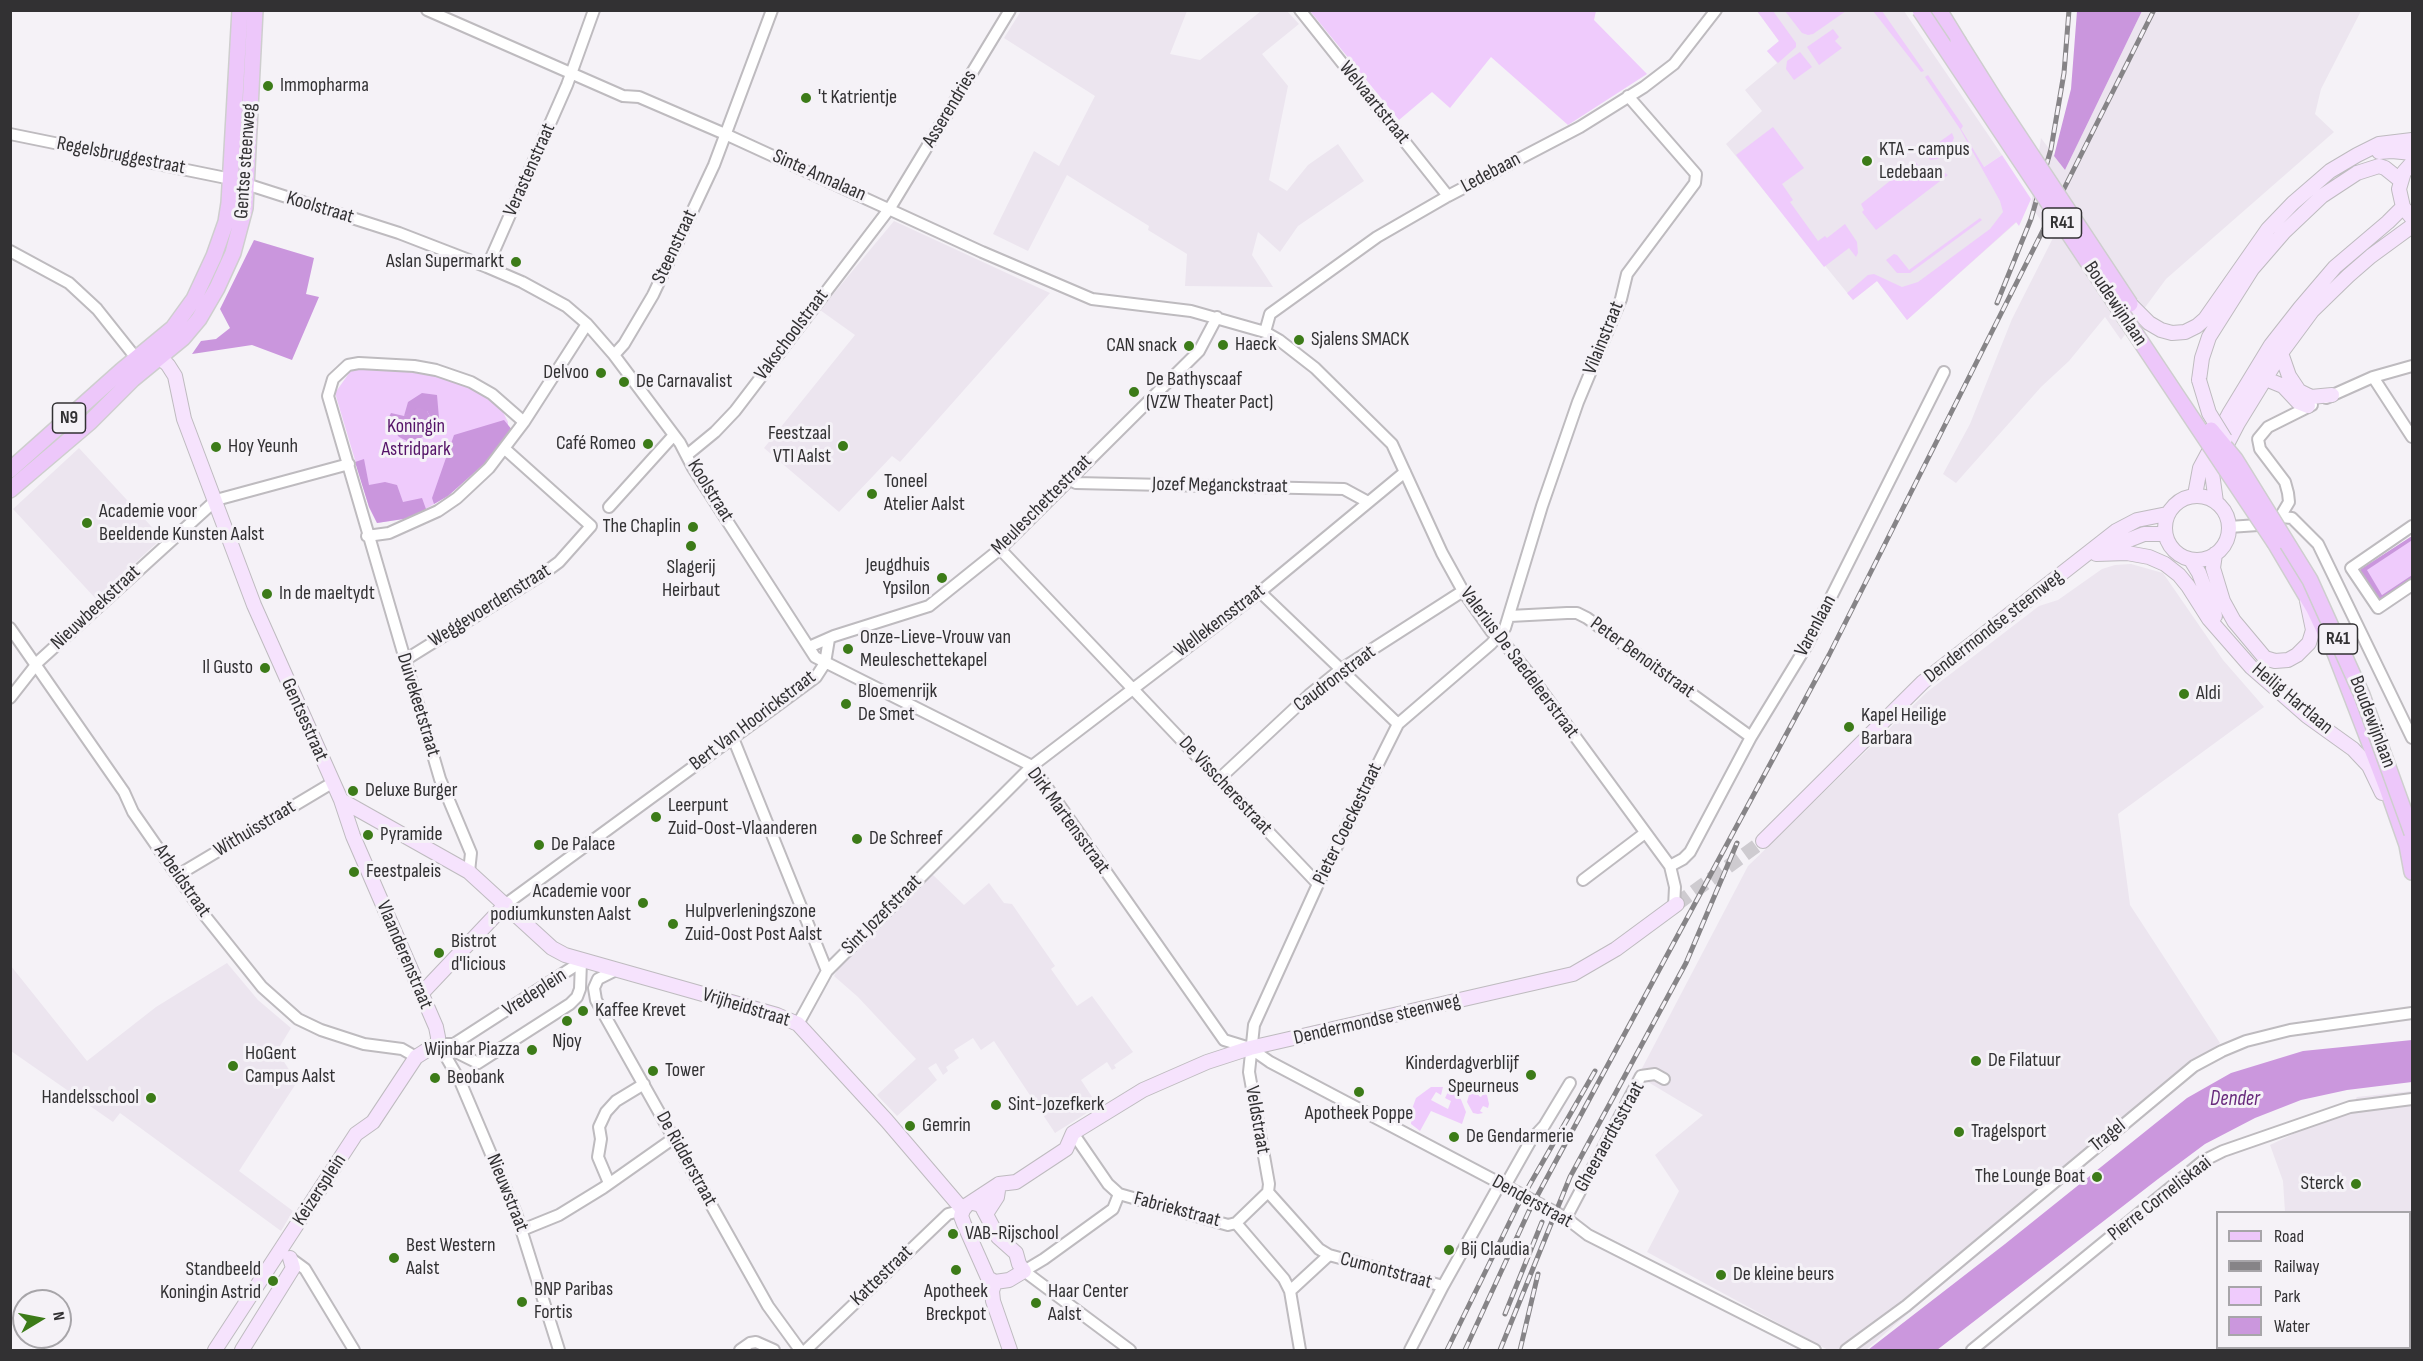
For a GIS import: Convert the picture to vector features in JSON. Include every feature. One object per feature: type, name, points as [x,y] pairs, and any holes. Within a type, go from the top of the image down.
[{"type":"main road","name":"Gentse steenweg","points":[[155,352],[197,292],[226,222],[231,179],[240,10]]},
{"type":"main road","name":"Gentse steenweg","points":[[155,352],[183,338],[199,319],[217,288],[240,234],[245,208],[255,10]]},
{"type":"main road","name":"Boudewijnlaan","points":[[1920,10],[2240,488],[2275,543],[2306,600],[2314,609],[2370,740],[2407,845],[2412,873]]},
{"type":"main road","name":"Boudewijnlaan","points":[[1939,10],[1997,103],[2130,304],[2134,314],[2218,440],[2235,459],[2305,572],[2332,626],[2378,736],[2412,833]]},
{"type":"main road","points":[[231,179],[246,184]]},
{"type":"main road","name":"N9","points":[[10,470],[155,352]]},
{"type":"main road","name":"N9","points":[[10,490],[90,422],[141,364]]},
{"type":"street","name":"Sinte Annalaan","points":[[427,10],[622,96],[639,97],[725,134],[982,252],[1092,299],[1191,311],[1217,317]]},
{"type":"street","name":"Verastenstraat","points":[[487,267],[567,85],[594,10]]},
{"type":"street","name":"Steenstraat","points":[[614,355],[624,344],[653,295],[714,165],[772,10]]},
{"type":"street","name":"Asserendries","points":[[890,208],[1010,10]]},
{"type":"street","name":"Welvaartstraat","points":[[1300,10],[1448,196]]},
{"type":"street","name":"Ledebaan","points":[[1265,332],[1270,314],[1377,237],[1448,196],[1580,127],[1674,64],[1716,10]]},
{"type":"street","name":"Vilainstraat","points":[[1510,616],[1513,599],[1546,495],[1578,402],[1621,299],[1627,274],[1695,183],[1696,174],[1628,96]]},
{"type":"street","name":"Regelsbruggestraat","points":[[10,134],[231,179]]},
{"type":"street","name":"Boudewijnlaan","points":[[2130,304],[2148,323],[2161,330],[2172,333],[2185,332],[2197,326],[2205,319],[2268,229],[2305,192],[2330,171],[2379,144],[2412,140]]},
{"type":"street","points":[[2357,155],[2392,151],[2412,153]]},
{"type":"street","points":[[2412,163],[2400,180],[2400,198],[2403,207],[2412,218]]},
{"type":"street","name":"Boudewijnlaan","points":[[2235,459],[2209,413],[2199,380],[2202,358],[2209,337],[2252,269],[2284,231],[2322,196],[2357,173],[2373,166],[2385,168],[2400,180]]},
{"type":"street","name":"Koolstraat","points":[[246,184],[399,233],[522,282],[566,306],[587,324],[614,355],[674,435],[815,657],[825,663]]},
{"type":"street","points":[[2195,495],[2200,468],[2229,414],[2271,345],[2335,267],[2403,207]]},
{"type":"street","name":"Vakschoolstraat","points":[[687,455],[716,432],[735,411],[890,208]]},
{"type":"street","points":[[2216,502],[2212,473],[2238,423],[2281,353],[2312,311],[2348,276],[2412,226]]},
{"type":"street","points":[[10,251],[69,283],[97,309],[141,364]]},
{"type":"street","name":"Valerius De Saedeleerstraat","points":[[1217,317],[1265,332],[1314,368],[1392,444],[1442,553],[1463,591],[1491,631],[1527,671],[1670,866],[1675,887],[1675,905]]},
{"type":"street","name":"Meuleschettestraat","points":[[809,647],[928,606],[1000,549],[1199,351],[1217,317]]},
{"type":"street","points":[[368,536],[389,533],[438,511],[457,498],[506,449],[587,324]]},
{"type":"street","name":"Gentsestraat","points":[[155,352],[175,376],[184,419],[254,605],[341,800]]},
{"type":"street","points":[[2281,353],[2289,376],[2299,391],[2311,397],[2332,395]]},
{"type":"street","name":"Duivekeetstraat","points":[[469,872],[471,853],[440,779],[328,396],[333,380],[348,365],[359,363],[414,366],[458,376],[492,394],[524,422]]},
{"type":"street","points":[[2280,517],[2289,502],[2288,493],[2284,482],[2260,449],[2258,440],[2268,427],[2373,377],[2412,366]]},
{"type":"street","name":"Varenlaan","points":[[1670,866],[1690,852],[1751,737],[1812,635],[1944,372]]},
{"type":"street","points":[[2373,377],[2412,437]]},
{"type":"street","points":[[2266,379],[2283,386],[2298,402],[2308,406]]},
{"type":"street","points":[[609,507],[674,435]]},
{"type":"street","name":"Weggevoerdenstraat","points":[[405,660],[540,576],[559,562],[591,526],[506,449]]},
{"type":"street","points":[[216,500],[349,464]]},
{"type":"street","name":"Wellekensstraat","points":[[1032,766],[1260,592],[1405,472]]},
{"type":"street","name":"Jozef Meganckstraat","points":[[1070,480],[1076,483],[1344,489],[1368,502]]},
{"type":"street","points":[[2195,495],[2203,495],[2216,502],[2226,514],[2229,527],[2226,543],[2208,558],[2191,560],[2176,553],[2165,534],[2164,524],[2178,501],[2195,495]]},
{"type":"street","name":"Nieuwbeekstraat","points":[[10,699],[35,666],[216,500]]},
{"type":"street","name":"Dendermondse steenweg","points":[[1763,841],[1923,682],[2072,566],[2090,549],[2132,522],[2168,514]]},
{"type":"street","points":[[2229,527],[2258,525],[2280,517],[2292,518],[2318,544],[2412,738]]},
{"type":"street","points":[[2412,526],[2351,568],[2378,608],[2412,585]]},
{"type":"street","name":"Dendermondse steenweg","points":[[2072,566],[2144,534],[2165,534]]},
{"type":"street","name":"De Visscherestraat","points":[[1000,549],[1318,884]]},
{"type":"street","name":"Heilig Hartlaan","points":[[2096,554],[2127,553],[2149,557],[2165,564],[2188,586],[2209,619],[2274,688],[2353,749]]},
{"type":"street","name":"Boudewijnlaan","points":[[2215,554],[2213,568],[2223,601],[2234,621],[2265,658],[2275,661],[2288,660],[2309,643],[2313,630],[2306,600]]},
{"type":"street","name":"Heilig Hartlaan","points":[[2191,560],[2203,582],[2212,610],[2233,645]]},
{"type":"street","name":"Caudronstraat","points":[[1218,780],[1309,695],[1341,670],[1463,591]]},
{"type":"street","points":[[1260,592],[1398,724]]},
{"type":"street","name":"Peter Benoitstraat","points":[[1510,616],[1567,612],[1577,613],[1587,618],[1751,737]]},
{"type":"street","points":[[1498,637],[1510,616]]},
{"type":"street","name":"Arbeidstraat","points":[[10,628],[124,792],[133,812],[206,917],[262,987],[298,1019],[346,1040],[402,1049],[416,1057]]},
{"type":"street","name":"Pieter Coeckestraat","points":[[1250,1048],[1254,1025],[1318,884],[1398,724],[1498,637]]},
{"type":"street","points":[[825,663],[829,639]]},
{"type":"street","name":"Bert Van Hoorickstraat","points":[[506,904],[816,677],[825,663]]},
{"type":"street","name":"Dirk Martensstraat","points":[[825,663],[1032,766],[1224,1040],[1250,1048]]},
{"type":"street","points":[[733,738],[827,970]]},
{"type":"street","name":"Boudewijnlaan","points":[[2353,749],[2368,766],[2380,787],[2412,873]]},
{"type":"street","name":"Sint Jozefstraat","points":[[798,1023],[827,970],[1032,766]]},
{"type":"street","name":"Withuisstraat","points":[[178,875],[332,783]]},
{"type":"street","points":[[341,800],[469,872],[506,904],[421,994]]},
{"type":"street","name":"Vlaanderenstraat","points":[[341,800],[353,836],[436,1027],[438,1043]]},
{"type":"street","points":[[1583,880],[1646,833]]},
{"type":"street","name":"Vrijheidstraat","points":[[506,904],[552,948],[581,962],[777,1015],[798,1023],[968,1206],[981,1205],[998,1236],[1016,1253],[1018,1264],[1023,1271]]},
{"type":"street","name":"Dendermondse steenweg","points":[[1073,1133],[1165,1079],[1250,1048],[1573,974],[1616,949],[1675,905]]},
{"type":"street","name":"Vredeplein","points":[[438,1043],[478,1063],[570,1004],[577,997],[580,989],[581,962]]},
{"type":"street","name":"Vredeplein","points":[[438,1043],[454,1044],[581,962]]},
{"type":"street","name":"De Ridderstraat","points":[[614,971],[598,980],[594,988],[595,997],[768,1306],[800,1350]]},
{"type":"street","name":"Tragel","points":[[1846,1350],[1906,1305],[2194,1066],[2246,1041],[2290,1030],[2412,1013]]},
{"type":"street","name":"Keizersplein","points":[[215,1350],[285,1255],[356,1134],[373,1122],[416,1057],[438,1043]]},
{"type":"street","name":"Nieuwstraat","points":[[438,1043],[460,1081],[522,1230],[559,1350]]},
{"type":"street","name":"Denderstraat","points":[[1250,1048],[1270,1062],[1566,1218],[1606,1245],[1815,1350]]},
{"type":"street","name":"Veldstraat","points":[[1250,1048],[1249,1072],[1269,1184],[1268,1192]]},
{"type":"street","name":"Gheeraerdtsstraat","points":[[1566,1218],[1641,1076],[1654,1074],[1664,1079]]},
{"type":"street","points":[[1410,1350],[1443,1286],[1502,1185],[1531,1140],[1544,1126],[1570,1083]]},
{"type":"street","points":[[609,1183],[598,1157],[601,1139],[599,1127],[606,1112],[616,1101],[644,1084]]},
{"type":"street","name":"Pierre Corneliskaai","points":[[1972,1350],[2204,1161],[2223,1151],[2350,1107],[2412,1099]]},
{"type":"street","points":[[1073,1133],[1107,1184],[1119,1194],[1113,1209],[1044,1259],[1008,1280],[996,1282],[988,1278],[961,1216],[968,1206],[999,1185],[1016,1182],[1066,1149],[1073,1133]]},
{"type":"street","points":[[522,1230],[559,1215],[674,1138]]},
{"type":"street","points":[[986,1214],[997,1197],[999,1185]]},
{"type":"street","points":[[1290,1291],[1329,1255],[1319,1249],[1268,1192],[1236,1223],[1284,1279],[1290,1291],[1300,1350]]},
{"type":"street","name":"Fabriekstraat","points":[[1119,1194],[1228,1225],[1236,1223]]},
{"type":"street","name":"Kattestraat","points":[[806,1350],[948,1214],[968,1206]]},
{"type":"street","points":[[285,1255],[305,1269],[354,1350]]},
{"type":"street","name":"Keizersplein","points":[[242,1350],[293,1268],[285,1255]]},
{"type":"street","name":"Cumontstraat","points":[[1329,1255],[1443,1286]]},
{"type":"street","points":[[1023,1271],[1130,1350]]},
{"type":"street","points":[[996,1282],[992,1291],[993,1301],[1010,1350]]},
{"type":"street","points":[[740,1350],[756,1342],[774,1350]]},
{"type":"shaded area","points":[[1021,11],[1187,11],[1170,54],[1200,60],[1261,11],[1287,11],[1299,24],[1262,54],[1288,86],[1269,180],[1287,191],[1308,165],[1338,144],[1364,181],[1298,226],[1280,252],[1258,232],[1252,255],[1273,287],[1185,286],[1187,254],[1148,230],[1149,226],[1067,175],[1028,251],[993,234],[1034,151],[1059,166],[1095,96],[1004,38]]},
{"type":"shaded area","name":"KTA - campus Ledebaan","points":[[1757,11],[1904,11],[2002,155],[1984,167],[2017,222],[1907,320],[1877,281],[1853,300],[1726,144],[1762,111],[1745,90],[1777,63],[1767,51],[1779,41]]},
{"type":"shaded area","points":[[2077,11],[2142,11],[2065,170],[2054,156],[2071,89]]},
{"type":"shaded area","points":[[2142,11],[2361,11],[2321,89],[2315,114],[2334,132],[2166,279],[2121,340],[2105,317],[2069,361],[2041,387],[1956,483],[1943,474],[1970,424],[2012,319],[2053,238],[2031,206],[2041,138],[2065,170]]},
{"type":"shaded area","points":[[894,221],[1050,293],[900,462],[892,456],[839,512],[764,448],[855,335],[820,310]]},
{"type":"shaded area","points":[[254,240],[314,258],[306,294],[319,297],[292,360],[252,345],[192,354],[201,341],[216,339],[230,328],[220,309]]},
{"type":"shaded area","points":[[422,393],[437,395],[439,418],[432,420],[427,411],[413,412],[404,416],[408,402]]},
{"type":"shaded area","points":[[504,420],[513,431],[484,464],[448,496],[434,504],[432,498],[454,435]]},
{"type":"shaded area","name":"Academie voor Beeldende Kunsten Aalst","points":[[79,448],[162,538],[96,599],[13,509]]},
{"type":"shaded area","points":[[364,459],[369,485],[385,482],[397,485],[403,502],[422,498],[426,509],[410,518],[377,523],[369,507],[355,462]]},
{"type":"shaded area","points":[[2412,536],[2412,543],[2411,541],[2367,570],[2382,595],[2412,575],[2412,579],[2382,599],[2375,598],[2360,575],[2361,569]]},
{"type":"shaded area","points":[[2131,564],[2163,573],[2223,660],[2264,707],[2118,814],[2130,905],[2220,1043],[1866,1350],[1828,1350],[1647,1252],[1679,1191],[1655,1155],[1703,1115],[1638,1076],[1748,866],[1927,692],[2039,606],[2058,600],[2102,569]]},
{"type":"shaded area","points":[[932,874],[964,905],[989,883],[1004,903],[1012,904],[1055,966],[1051,969],[1077,1006],[1092,996],[1133,1052],[1114,1065],[1116,1068],[1112,1070],[1107,1062],[1081,1080],[1098,1106],[1055,1133],[994,1041],[981,1050],[973,1038],[954,1050],[959,1058],[946,1067],[948,1071],[943,1075],[936,1063],[928,1068],[937,1080],[897,1116],[877,1095],[916,1059],[858,997],[834,976],[839,967]]},
{"type":"shaded area","points":[[227,963],[258,1000],[291,1028],[277,1051],[297,1082],[239,1171],[293,1211],[281,1231],[120,1113],[113,1122],[11,1051],[11,966],[87,1061],[156,1007]]},
{"type":"shaded area","points":[[2412,1091],[2412,1350],[2304,1350],[2411,1349],[2411,1211],[2285,1211],[2283,1181],[2270,1145],[2350,1107],[2357,1097]]},
{"type":"green space","points":[[1310,11],[1596,11],[1594,20],[1647,74],[1568,125],[1491,57],[1450,108],[1432,92],[1399,120]]},
{"type":"green space","points":[[1757,11],[1773,11],[1796,43],[1796,47],[1778,63],[1767,51],[1779,41]]},
{"type":"green space","points":[[1785,11],[1846,11],[1813,34],[1808,35],[1802,33]]},
{"type":"green space","points":[[1873,11],[1882,11],[1924,71],[1921,72]]},
{"type":"green space","points":[[1833,29],[1839,37],[1835,41],[1842,48],[1819,65],[1807,47]]},
{"type":"green space","points":[[1800,52],[1812,67],[1794,80],[1786,69],[1787,61]]},
{"type":"green space","points":[[1928,75],[1963,126],[1961,129],[1984,167],[2002,155],[2031,199],[2019,226],[2016,222],[1907,320],[1877,281],[1853,300],[1847,293],[1868,275],[1874,274],[1902,287],[1918,282],[1990,229],[2003,212],[2000,201],[1960,129],[1925,77]]},
{"type":"green space","points":[[1773,127],[1804,168],[1782,184],[1793,200],[1790,202],[1818,241],[1825,236],[1827,238],[1845,224],[1857,242],[1856,257],[1849,248],[1824,267],[1736,155]]},
{"type":"green space","points":[[1952,133],[1954,138],[1949,149],[1938,159],[1930,160],[1925,152]]},
{"type":"green space","points":[[1915,161],[1927,178],[1939,169],[1948,175],[1876,230],[1862,212],[1864,210],[1861,204]]},
{"type":"green space","points":[[1980,218],[1982,220],[1910,273],[1897,273],[1886,260],[1894,254],[1897,255],[1909,270]]},
{"type":"green space","name":"Koningin Astridpark","points":[[375,367],[442,377],[478,391],[501,408],[508,422],[508,433],[484,464],[448,496],[410,518],[377,523],[369,507],[335,393],[352,369]]},
{"type":"green space","points":[[2412,536],[2412,575],[2382,595],[2366,570],[2411,541]]},
{"type":"green space","points":[[1431,1087],[1443,1087],[1441,1095],[1436,1092],[1431,1100],[1448,1109],[1451,1101],[1445,1098],[1449,1090],[1453,1090],[1460,1097],[1466,1112],[1462,1124],[1431,1111],[1420,1131],[1411,1124],[1412,1109],[1416,1098]]},
{"type":"green space","points":[[1477,1091],[1481,1097],[1484,1093],[1487,1095],[1489,1104],[1488,1108],[1483,1106],[1480,1111],[1483,1113],[1478,1114],[1473,1113],[1467,1102],[1469,1095]]},
{"type":"water","points":[[419,407],[427,411],[432,420],[430,430],[421,438],[407,441],[399,437],[392,428],[389,417],[391,413],[404,416]]},
{"type":"water","name":"Dender","points":[[2412,1040],[2412,1082],[2347,1090],[2301,1100],[2255,1118],[2205,1144],[1937,1350],[1868,1350],[2187,1098],[2231,1073],[2303,1051]]},
{"type":"tunnel","points":[[1677,904],[1763,841]]},
{"type":"railway","points":[[1997,303],[2031,219],[2051,149],[2064,73],[2069,10]]},
{"type":"railway","points":[[1465,1350],[1529,1211],[1829,655],[2154,10]]},
{"type":"railway","points":[[1500,1350],[1570,1177],[1686,963],[1737,843]]},
{"type":"railway","points":[[1447,1350],[1518,1205],[1595,1071]]},
{"type":"railway","points":[[1505,1314],[1542,1222]]},
{"type":"railway","points":[[1520,1350],[1538,1274]]},
{"type":"place","name":"Immopharma","points":[[268,86]]},
{"type":"place","name":"'t Katrientje","points":[[806,98]]},
{"type":"place","name":"KTA - campus Ledebaan","points":[[1867,161]]},
{"type":"place","name":"Aslan Supermarkt","points":[[516,262]]},
{"type":"place","name":"Sjalens SMACK","points":[[1299,340]]},
{"type":"place","name":"Haeck","points":[[1223,345]]},
{"type":"place","name":"CAN snack","points":[[1189,346]]},
{"type":"place","name":"Delvoo","points":[[601,373]]},
{"type":"place","name":"De Carnavalist","points":[[624,382]]},
{"type":"place","name":"De Bathyscaaf (VZW Theater Pact)","points":[[1134,392]]},
{"type":"place","name":"Café Romeo","points":[[648,444]]},
{"type":"place","name":"Feestzaal VTI Aalst","points":[[843,446]]},
{"type":"place","name":"Hoy Yeunh","points":[[216,447]]},
{"type":"place","name":"Toneel Atelier Aalst","points":[[872,494]]},
{"type":"place","name":"Academie voor Beeldende Kunsten Aalst","points":[[87,523]]},
{"type":"place","name":"The Chaplin","points":[[693,527]]},
{"type":"place","name":"Slagerij Heirbaut","points":[[691,546]]},
{"type":"place","name":"Jeugdhuis Ypsilon","points":[[942,578]]},
{"type":"place","name":"In de maeltydt","points":[[267,594]]},
{"type":"place","name":"Onze-Lieve-Vrouw van Meuleschettekapel","points":[[848,649]]},
{"type":"place","name":"Il Gusto","points":[[265,668]]},
{"type":"place","name":"Aldi","points":[[2184,694]]},
{"type":"place","name":"Bloemenrijk De Smet","points":[[846,704]]},
{"type":"place","name":"Kapel Heilige Barbara","points":[[1849,727]]},
{"type":"place","name":"Deluxe Burger","points":[[353,791]]},
{"type":"place","name":"Leerpunt Zuid-Oost-Vlaanderen","points":[[656,817]]},
{"type":"place","name":"Pyramide","points":[[368,835]]},
{"type":"place","name":"De Schreef","points":[[857,839]]},
{"type":"place","name":"De Palace","points":[[539,845]]},
{"type":"place","name":"Feestpaleis","points":[[354,872]]},
{"type":"place","name":"Academie voor podiumkunsten Aalst","points":[[643,903]]},
{"type":"place","name":"Hulpverleningszone Zuid-Oost Post Aalst","points":[[673,924]]},
{"type":"place","name":"Bistrot d'licious","points":[[439,953]]},
{"type":"place","name":"Kaffee Krevet","points":[[583,1011]]},
{"type":"place","name":"Njoy","points":[[567,1021]]},
{"type":"place","name":"Wijnbar Piazza","points":[[532,1050]]},
{"type":"place","name":"De Filatuur","points":[[1976,1061]]},
{"type":"place","name":"HoGent Campus Aalst","points":[[233,1066]]},
{"type":"place","name":"Tower","points":[[653,1071]]},
{"type":"place","name":"Kinderdagverblijf Speurneus","points":[[1531,1075]]},
{"type":"place","name":"Beobank","points":[[435,1078]]},
{"type":"place","name":"Apotheek Poppe","points":[[1359,1092]]},
{"type":"place","name":"Handelsschool","points":[[151,1098]]},
{"type":"place","name":"Sint-Jozefkerk","points":[[996,1105]]},
{"type":"place","name":"Gemrin","points":[[910,1126]]},
{"type":"place","name":"Tragelsport","points":[[1959,1132]]},
{"type":"place","name":"De Gendarmerie","points":[[1454,1137]]},
{"type":"place","name":"The Lounge Boat","points":[[2097,1177]]},
{"type":"place","name":"Sterck","points":[[2356,1184]]},
{"type":"place","name":"VAB-Rijschool","points":[[953,1234]]},
{"type":"place","name":"Bij Claudia","points":[[1449,1250]]},
{"type":"place","name":"Best Western Aalst","points":[[394,1258]]},
{"type":"place","name":"Apotheek Breckpot","points":[[956,1270]]},
{"type":"place","name":"De kleine beurs","points":[[1721,1275]]},
{"type":"place","name":"Standbeeld Koningin Astrid","points":[[273,1281]]},
{"type":"place","name":"BNP Paribas Fortis","points":[[522,1302]]},
{"type":"place","name":"Haar Center Aalst","points":[[1036,1303]]}]
